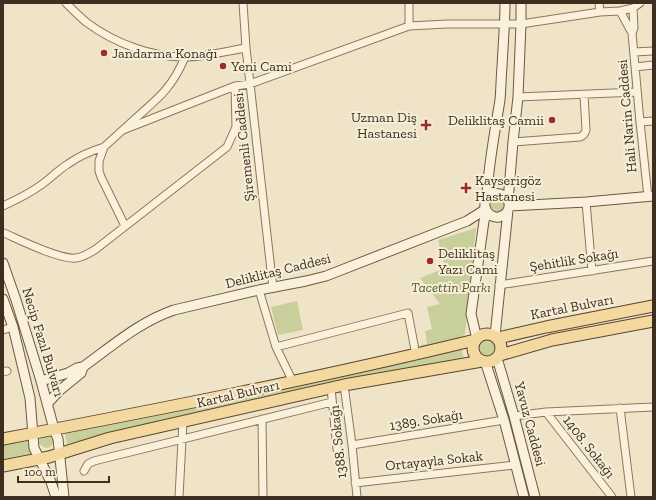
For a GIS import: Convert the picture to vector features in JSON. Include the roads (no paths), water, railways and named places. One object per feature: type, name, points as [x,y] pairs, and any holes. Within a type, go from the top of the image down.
[{"type":"main road","name":"Kartal Bulvarı","points":[[496,337],[653,306]]},
{"type":"main road","name":"Kartal Bulvarı","points":[[498,356],[552,340],[653,321]]},
{"type":"main road","points":[[484,334],[491,334],[496,337],[501,344],[501,352],[498,356],[491,361],[484,361],[477,357],[473,347],[476,340],[484,334]]},
{"type":"main road","name":"Kartal Bulvarı","points":[[3,439],[293,382],[476,340]]},
{"type":"main road","name":"Kartal Bulvarı","points":[[3,466],[60,454],[110,438],[344,385],[484,361]]},
{"type":"street","points":[[66,3],[85,21],[104,33],[135,48],[158,54],[185,57],[246,48]]},
{"type":"street","name":"Şiremenli Caddesi","points":[[243,3],[246,48],[273,288]]},
{"type":"street","points":[[409,3],[409,26]]},
{"type":"street","points":[[476,340],[471,314],[486,207],[488,175],[500,99],[505,3]]},
{"type":"street","points":[[496,337],[518,98],[521,3]]},
{"type":"street","points":[[599,3],[600,12]]},
{"type":"street","points":[[123,130],[235,86],[250,84],[409,26],[447,24],[521,24],[600,12],[620,11],[633,8],[640,3]]},
{"type":"street","name":"Hali Narin Caddesi","points":[[633,8],[634,28],[632,33],[637,92],[651,196]]},
{"type":"street","name":"Hali Narin Caddesi","points":[[620,11],[632,33]]},
{"type":"street","points":[[634,52],[653,51]]},
{"type":"street","points":[[3,206],[34,191],[67,164],[85,154],[104,147],[152,105],[166,90],[185,57]]},
{"type":"street","points":[[635,67],[653,65]]},
{"type":"street","points":[[4,233],[67,258],[80,257],[100,246],[228,147],[236,127],[235,86]]},
{"type":"street","points":[[518,98],[637,92]]},
{"type":"street","points":[[513,142],[582,136],[586,130],[584,94]]},
{"type":"street","points":[[640,122],[653,121]]},
{"type":"street","points":[[104,147],[100,156],[99,171],[125,226]]},
{"type":"street","points":[[493,194],[505,196],[508,206],[504,215],[498,217],[492,216],[486,207],[490,196],[493,194]]},
{"type":"street","points":[[508,206],[586,202],[651,196]]},
{"type":"street","points":[[586,202],[592,271]]},
{"type":"street","name":"Deliklitaş Caddesi","points":[[47,404],[60,390],[80,373],[83,368],[134,329],[156,317],[174,310],[316,278],[336,272],[467,221],[486,207]]},
{"type":"street","name":"Şehitlik Sokağı","points":[[500,285],[653,261]]},
{"type":"street","name":"Necip Fazıl Bulvarı","points":[[3,263],[16,300],[58,439],[64,497]]},
{"type":"street","points":[[259,290],[276,347],[293,382]]},
{"type":"street","name":"Necip Fazıl Bulvarı","points":[[3,299],[13,327],[30,398],[34,448],[51,482],[56,497]]},
{"type":"street","points":[[276,347],[408,313],[416,355]]},
{"type":"street","points":[[3,330],[13,327]]},
{"type":"street","name":"Yavuz Caddesi","points":[[498,356],[535,497]]},
{"type":"street","name":"Yavuz Caddesi","points":[[484,361],[504,420],[524,497]]},
{"type":"street","name":"Deliklitaş Caddesi","points":[[41,381],[62,375],[77,368],[83,368]]},
{"type":"street","name":"1388. Sokağı","points":[[344,385],[357,497]]},
{"type":"street","points":[[331,388],[337,449]]},
{"type":"street","points":[[84,471],[88,464],[94,461],[332,402]]},
{"type":"street","points":[[514,416],[546,412],[653,407]]},
{"type":"street","points":[[620,408],[631,497]]},
{"type":"street","name":"1408. Sokağı","points":[[546,412],[612,497]]},
{"type":"street","points":[[262,420],[263,497]]},
{"type":"street","name":"1389. Sokağı","points":[[352,445],[504,420]]},
{"type":"street","points":[[179,497],[183,421]]},
{"type":"street","name":"Ortayayla Sokak","points":[[355,483],[515,465]]},
{"type":"place","name":"Jandarma Konağı","points":[[104,53]]},
{"type":"place","name":"Yeni Cami","points":[[223,66]]},
{"type":"place","name":"Deliklitaş Camii","points":[[552,120]]},
{"type":"place","name":"Uzman Diş Hastanesi","points":[[426,125]]},
{"type":"place","name":"Kayserigöz Hastanesi","points":[[466,188]]},
{"type":"place","name":"Deliklitaş Yazı Cami","points":[[430,261]]},
{"type":"park label","name":"Tacettin Parkı","points":[[451,287]]}]
